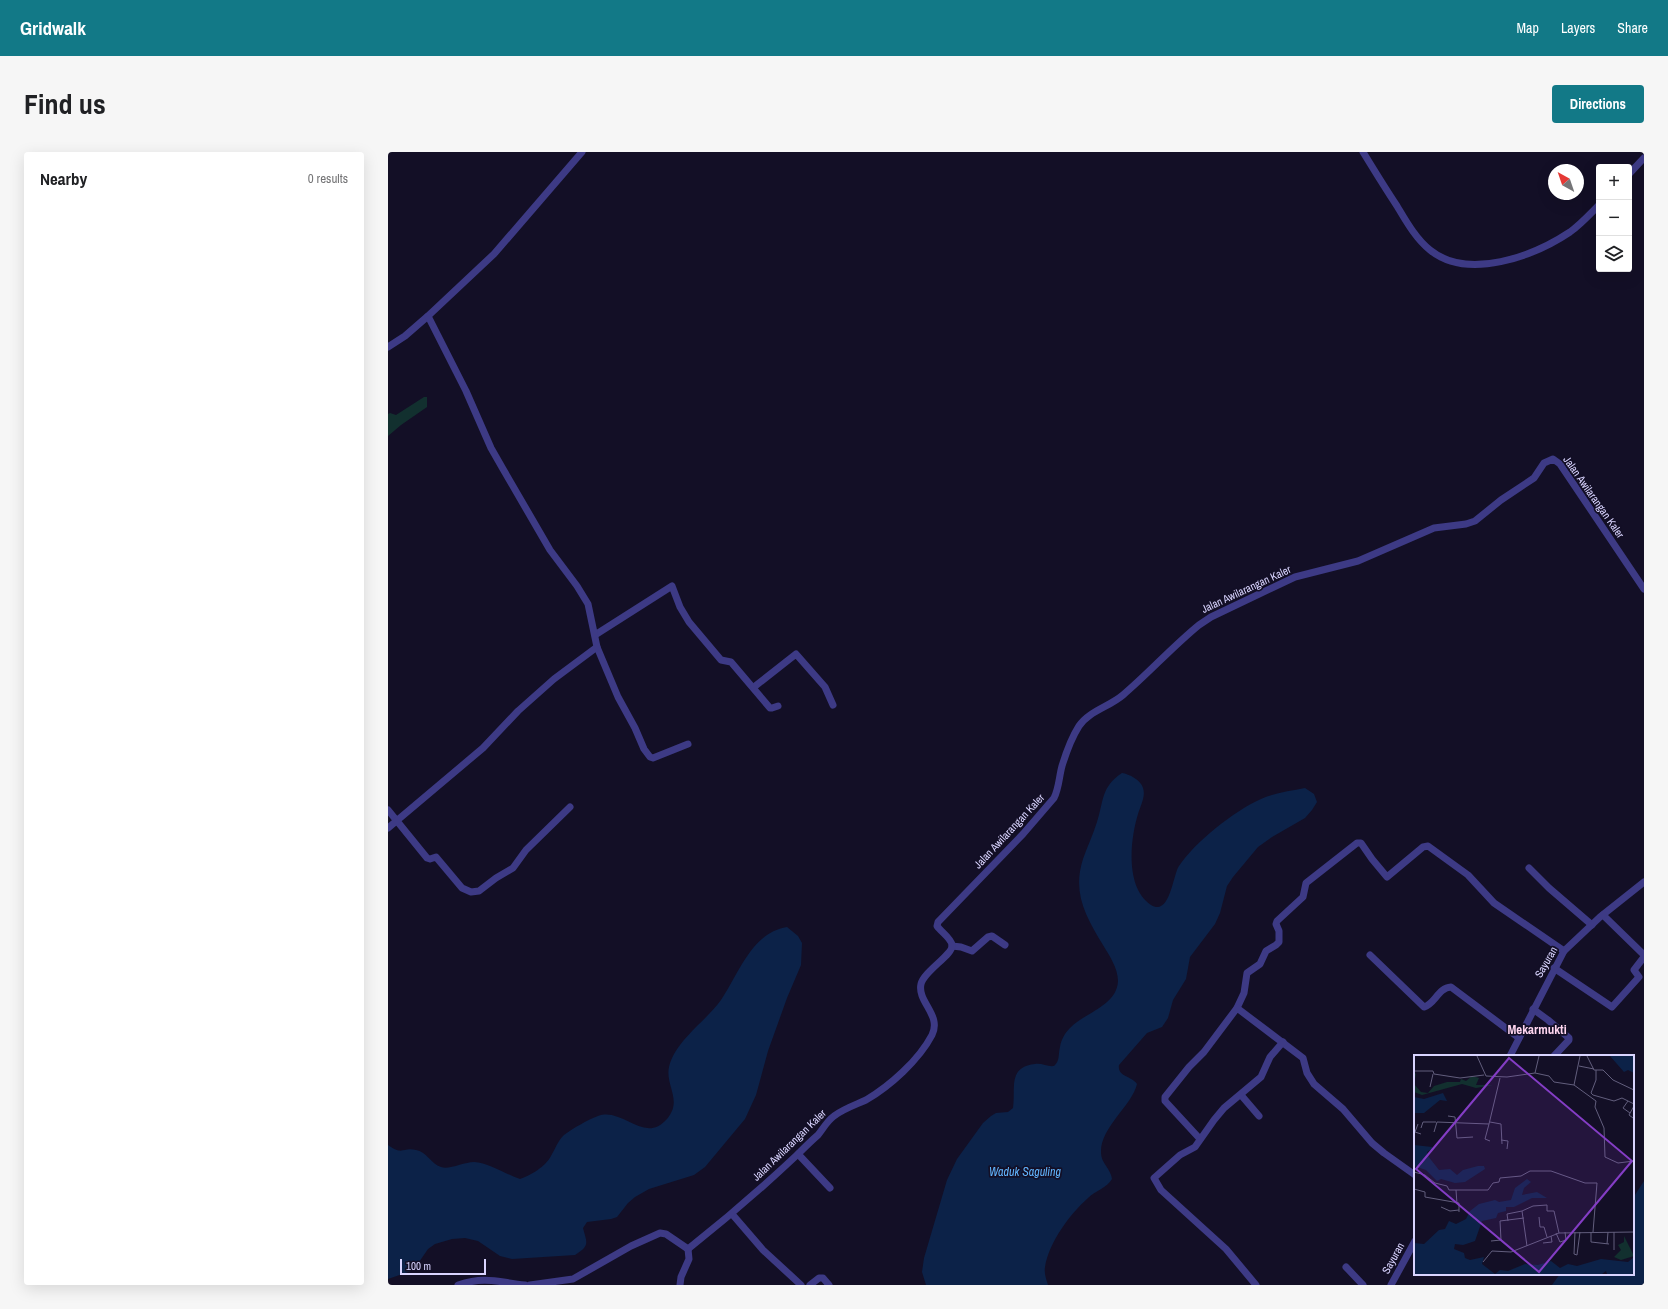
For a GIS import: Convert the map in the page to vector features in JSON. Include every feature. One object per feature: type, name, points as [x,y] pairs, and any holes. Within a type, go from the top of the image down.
[{"type":"street","points":[[388,347],[405,336],[428,316],[494,254],[582,152]]},
{"type":"street","points":[[1363,152],[1418,238],[1436,254],[1459,263],[1490,264],[1513,258],[1536,249],[1569,232],[1596,208]]},
{"type":"street","points":[[1632,171],[1644,158]]},
{"type":"street","points":[[428,316],[461,380],[503,470],[550,550],[585,599],[590,611],[596,635],[597,647],[618,697],[635,728],[644,749],[650,757],[653,758],[688,744]]},
{"type":"street","name":"Jalan Awilarangan Kaler","points":[[688,1249],[732,1214],[798,1154],[832,1117],[865,1100],[894,1081],[923,1048],[933,1034],[935,1027],[933,1016],[922,994],[921,983],[937,963],[951,950],[952,946],[951,942],[937,926],[938,922],[1022,834],[1054,798],[1057,792],[1065,756],[1082,721],[1094,712],[1105,708],[1123,696],[1187,635],[1211,616],[1295,577],[1358,562],[1434,528],[1466,524],[1475,521],[1501,500],[1534,478],[1544,463],[1553,459],[1560,464],[1644,589]]},
{"type":"street","points":[[596,635],[672,586],[680,607],[689,622],[711,650],[723,661],[731,662],[742,677],[754,687],[770,708],[778,706]]},
{"type":"street","points":[[388,828],[483,748],[518,711],[554,679],[597,647]]},
{"type":"street","points":[[754,687],[796,654],[825,686],[833,705]]},
{"type":"street","points":[[388,810],[427,858],[430,859],[436,857],[462,888],[479,892],[496,878],[512,869],[526,850],[570,807]]},
{"type":"street","points":[[1200,1139],[1166,1101],[1165,1097],[1189,1067],[1204,1052],[1237,1008],[1244,993],[1247,973],[1260,964],[1266,951],[1278,942],[1279,931],[1276,924],[1277,921],[1303,898],[1306,883],[1357,843],[1362,843],[1372,859],[1387,877],[1423,847],[1428,846],[1468,875],[1494,903],[1564,951]]},
{"type":"street","points":[[1529,868],[1549,888],[1592,925]]},
{"type":"street","name":"Sayuran","points":[[1510,1055],[1564,951],[1603,915],[1644,882]]},
{"type":"street","points":[[1554,968],[1612,1007],[1639,977],[1634,970],[1644,956],[1603,915]]},
{"type":"street","points":[[952,946],[961,947],[972,951],[988,937],[992,936],[1005,945]]},
{"type":"street","points":[[1370,955],[1424,1007],[1430,1004],[1445,988],[1451,987],[1519,1038]]},
{"type":"street","points":[[1237,1008],[1304,1058],[1310,1079],[1343,1109],[1372,1143],[1414,1174]]},
{"type":"street","points":[[1533,1010],[1559,1028],[1569,1038],[1569,1040],[1555,1055]]},
{"type":"street","points":[[1256,1285],[1226,1249],[1161,1190],[1154,1180],[1156,1176],[1180,1155],[1192,1150],[1224,1108],[1261,1077],[1270,1057],[1283,1042]]},
{"type":"street","points":[[1241,1095],[1260,1116]]},
{"type":"street","points":[[798,1154],[830,1188]]},
{"type":"street","points":[[732,1214],[763,1250],[801,1285]]},
{"type":"street","points":[[530,1285],[573,1280],[631,1246],[660,1233],[666,1234],[688,1249],[689,1259],[681,1278],[680,1285]]},
{"type":"street","name":"Sayuran","points":[[1391,1285],[1414,1243]]},
{"type":"street","points":[[1346,1267],[1363,1285]]},
{"type":"street","points":[[810,1285],[819,1278],[823,1278],[829,1285]]},
{"type":"street","points":[[458,1285],[475,1280],[494,1280],[525,1285]]},
{"type":"green space","points":[[424,397],[427,397],[427,407],[388,436],[388,414],[390,413],[396,415]]},
{"type":"water","name":"Waduk Saguling","points":[[1122,773],[1140,782],[1144,791],[1133,837],[1133,876],[1143,897],[1151,905],[1157,907],[1163,905],[1167,900],[1177,870],[1186,857],[1205,837],[1239,811],[1266,797],[1282,792],[1305,788],[1314,794],[1317,802],[1305,818],[1258,847],[1233,877],[1227,886],[1220,913],[1215,924],[1190,957],[1186,979],[1173,1000],[1168,1018],[1162,1027],[1147,1033],[1119,1065],[1120,1072],[1135,1081],[1137,1084],[1134,1092],[1111,1126],[1102,1143],[1101,1157],[1110,1172],[1112,1179],[1107,1185],[1081,1205],[1061,1229],[1047,1258],[1045,1274],[1048,1285],[926,1285],[922,1272],[924,1258],[947,1180],[957,1159],[983,1123],[996,1113],[1008,1112],[1013,1108],[1015,1080],[1020,1069],[1035,1064],[1054,1066],[1058,1060],[1061,1042],[1068,1030],[1106,1003],[1116,990],[1118,976],[1115,967],[1086,914],[1082,904],[1079,883],[1083,859],[1095,827],[1104,794],[1110,783]]},
{"type":"water","points":[[787,927],[798,936],[802,943],[801,965],[787,998],[768,1051],[756,1095],[745,1119],[705,1167],[694,1175],[649,1189],[628,1203],[617,1217],[587,1222],[583,1228],[586,1244],[583,1249],[575,1255],[512,1259],[500,1256],[478,1241],[465,1238],[452,1239],[435,1244],[428,1249],[411,1271],[388,1279],[388,1145],[400,1151],[411,1149],[420,1151],[434,1163],[444,1168],[474,1162],[491,1166],[520,1179],[533,1173],[549,1160],[563,1136],[598,1116],[616,1116],[642,1127],[650,1128],[658,1126],[667,1119],[674,1106],[674,1099],[668,1074],[672,1058],[684,1040],[721,1000],[740,967],[755,946],[764,937]]},
{"type":"water","points":[[1644,1181],[1644,1285],[1552,1285],[1559,1275],[1634,1275],[1634,1196]]},
{"type":"district","name":"Mekarmukti","points":[[1537,1029]]}]
